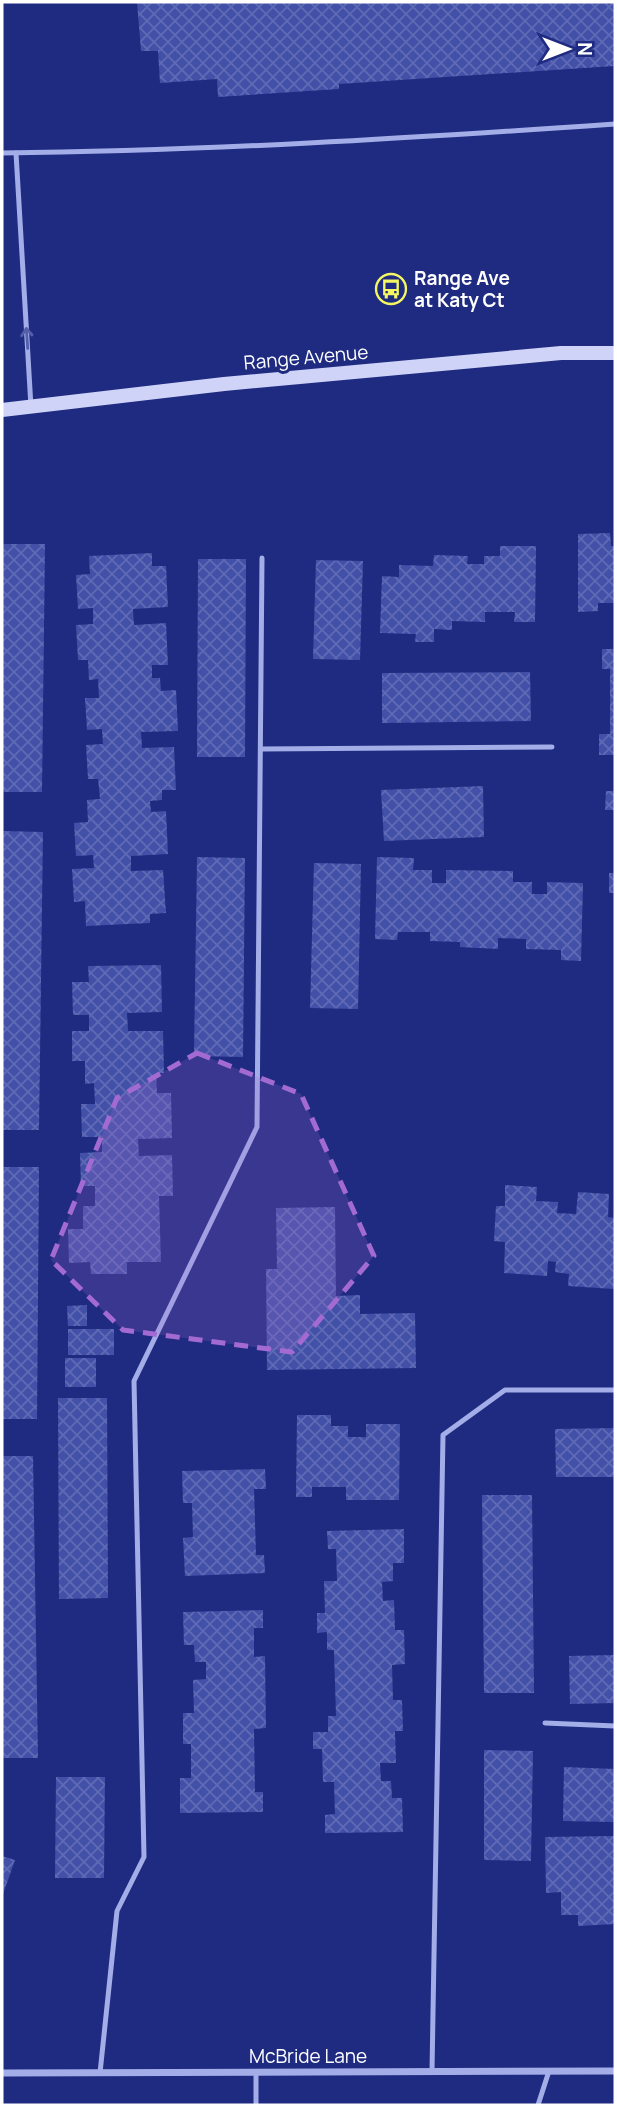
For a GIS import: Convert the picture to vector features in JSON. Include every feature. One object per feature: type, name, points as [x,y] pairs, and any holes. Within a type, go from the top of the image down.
[{"type":"street","name":"Range Avenue","points":[[2,410],[368,370],[561,353],[615,353]]},
{"type":"street","name":"McBride Lane","points":[[2,2073],[615,2071]]},
{"type":"lane","points":[[2,153],[117,152],[391,139],[615,124]]},
{"type":"lane","points":[[16,153],[31,407]]},
{"type":"lane","points":[[100,2073],[117,1911],[144,1857],[134,1381],[257,1127],[262,558]]},
{"type":"lane","points":[[261,749],[552,747]]},
{"type":"lane","points":[[432,2071],[443,1435],[505,1390],[615,1391]]},
{"type":"lane","points":[[545,1723],[615,1726]]},
{"type":"lane","points":[[538,2105],[549,2071]]},
{"type":"lane","points":[[256,2072],[256,2105]]},
{"type":"highlighted area","points":[[197,1053],[301,1094],[374,1256],[292,1352],[123,1330],[51,1260],[117,1098]]},
{"type":"building","points":[[137,2],[615,2],[615,66],[339,84],[339,89],[218,97],[217,79],[160,83],[158,51],[141,51]]},
{"type":"building","points":[[610,533],[611,546],[615,546],[615,603],[598,603],[598,611],[578,612],[578,534]]},
{"type":"building","points":[[2,544],[45,544],[42,792],[2,792]]},
{"type":"building","points":[[500,546],[536,546],[535,622],[514,622],[515,612],[485,612],[485,622],[452,621],[452,630],[434,629],[434,642],[415,642],[416,634],[380,633],[382,576],[399,577],[399,565],[433,566],[434,555],[468,556],[467,564],[484,564],[484,556],[500,556]]},
{"type":"building","points":[[152,553],[152,566],[166,566],[168,607],[133,609],[134,625],[166,623],[168,665],[152,665],[152,678],[160,678],[161,691],[176,690],[178,731],[141,732],[142,748],[174,747],[176,790],[162,790],[162,800],[150,801],[151,812],[166,811],[168,854],[131,856],[131,871],[163,870],[166,913],[150,914],[150,923],[86,926],[85,901],[74,902],[72,869],[94,868],[93,855],[76,856],[74,823],[88,822],[87,800],[100,799],[98,779],[88,779],[86,745],[103,744],[102,729],[87,730],[85,698],[99,698],[98,679],[89,680],[88,660],[78,660],[76,625],[93,624],[93,608],[78,609],[76,575],[90,574],[89,556]]},
{"type":"building","points":[[198,559],[246,559],[245,757],[197,757]]},
{"type":"building","points":[[316,560],[363,561],[360,660],[313,659]]},
{"type":"building","points":[[602,649],[615,649],[615,755],[599,755],[599,734],[610,734],[610,669],[602,669]]},
{"type":"building","points":[[530,672],[531,721],[382,723],[382,673]]},
{"type":"building","points":[[483,786],[484,837],[384,841],[381,790]]},
{"type":"building","points":[[606,791],[615,791],[615,810],[605,810]]},
{"type":"building","points":[[2,831],[43,832],[39,1130],[2,1130]]},
{"type":"building","points":[[197,857],[245,858],[243,1057],[194,1056]]},
{"type":"building","points":[[377,857],[414,858],[413,870],[432,870],[432,883],[446,883],[446,870],[513,871],[513,882],[532,882],[532,894],[547,894],[547,882],[583,883],[581,961],[561,960],[561,950],[526,949],[526,939],[498,938],[498,949],[460,947],[460,942],[430,941],[430,932],[398,932],[397,940],[375,939]]},
{"type":"building","points":[[314,863],[361,864],[358,1009],[310,1008]]},
{"type":"building","points":[[609,873],[615,873],[615,893],[609,893]]},
{"type":"building","points":[[161,965],[162,1012],[127,1013],[128,1031],[163,1031],[164,1073],[156,1073],[157,1093],[171,1093],[172,1138],[138,1139],[139,1156],[172,1155],[173,1196],[159,1196],[161,1262],[127,1262],[127,1274],[91,1274],[90,1262],[69,1263],[68,1229],[83,1229],[83,1206],[95,1206],[95,1186],[81,1186],[80,1153],[102,1152],[102,1137],[82,1137],[81,1104],[95,1104],[94,1083],[85,1084],[85,1061],[72,1061],[72,1031],[89,1031],[89,1015],[73,1015],[72,982],[89,982],[88,966]]},
{"type":"building","points":[[2,1167],[39,1167],[37,1419],[2,1419]]},
{"type":"building","points":[[505,1185],[537,1187],[536,1201],[558,1202],[557,1213],[576,1214],[578,1192],[609,1194],[608,1217],[615,1218],[614,1289],[568,1286],[569,1274],[555,1272],[556,1262],[548,1261],[547,1276],[504,1273],[505,1242],[494,1241],[496,1206],[505,1206]]},
{"type":"building","points":[[335,1207],[336,1296],[360,1295],[360,1314],[415,1313],[416,1368],[267,1370],[266,1269],[277,1269],[276,1208]]},
{"type":"building","points":[[87,1305],[87,1326],[68,1326],[67,1306]]},
{"type":"building","points":[[68,1329],[114,1329],[114,1355],[68,1355]]},
{"type":"building","points":[[65,1358],[96,1358],[96,1387],[65,1387]]},
{"type":"building","points":[[58,1398],[107,1398],[108,1598],[59,1599]]},
{"type":"building","points":[[297,1415],[331,1415],[331,1426],[348,1426],[348,1437],[366,1437],[366,1424],[400,1424],[399,1500],[346,1500],[346,1487],[312,1487],[312,1497],[296,1497]]},
{"type":"building","points":[[615,1428],[615,1477],[556,1477],[555,1429]]},
{"type":"building","points":[[2,1456],[33,1456],[38,1758],[2,1758]]},
{"type":"building","points":[[265,1469],[266,1489],[254,1489],[256,1555],[264,1555],[265,1573],[185,1576],[183,1538],[193,1537],[192,1503],[183,1503],[182,1471]]},
{"type":"building","points":[[482,1495],[532,1495],[534,1693],[484,1693]]},
{"type":"building","points":[[404,1529],[404,1563],[393,1563],[393,1581],[382,1582],[383,1601],[394,1600],[395,1630],[404,1630],[405,1664],[392,1665],[393,1700],[402,1700],[403,1731],[395,1731],[396,1763],[380,1763],[381,1781],[391,1781],[392,1798],[402,1798],[403,1832],[325,1833],[325,1815],[335,1814],[334,1782],[323,1782],[322,1749],[313,1749],[313,1732],[328,1732],[328,1716],[336,1716],[334,1650],[327,1650],[327,1632],[317,1633],[317,1613],[325,1613],[324,1581],[337,1581],[336,1549],[328,1549],[327,1531]]},
{"type":"building","points":[[263,1610],[263,1628],[254,1628],[254,1657],[265,1656],[266,1728],[254,1729],[255,1792],[263,1792],[263,1812],[180,1813],[180,1778],[191,1778],[191,1744],[183,1744],[183,1713],[194,1713],[193,1680],[206,1679],[206,1662],[195,1662],[194,1645],[184,1645],[183,1612]]},
{"type":"building","points":[[615,1655],[615,1703],[570,1704],[569,1656]]},
{"type":"building","points":[[484,1750],[533,1751],[531,1861],[484,1860]]},
{"type":"building","points":[[564,1767],[615,1769],[615,1822],[563,1821]]},
{"type":"building","points":[[56,1777],[105,1777],[104,1878],[55,1878]]},
{"type":"building","points":[[615,1836],[615,1924],[578,1926],[578,1915],[561,1915],[561,1892],[546,1893],[545,1837]]},
{"type":"building","points":[[2,1856],[15,1860],[2,1897]]},
{"type":"place","name":"Range Ave at Katy Ct","points":[[391,289]]}]
